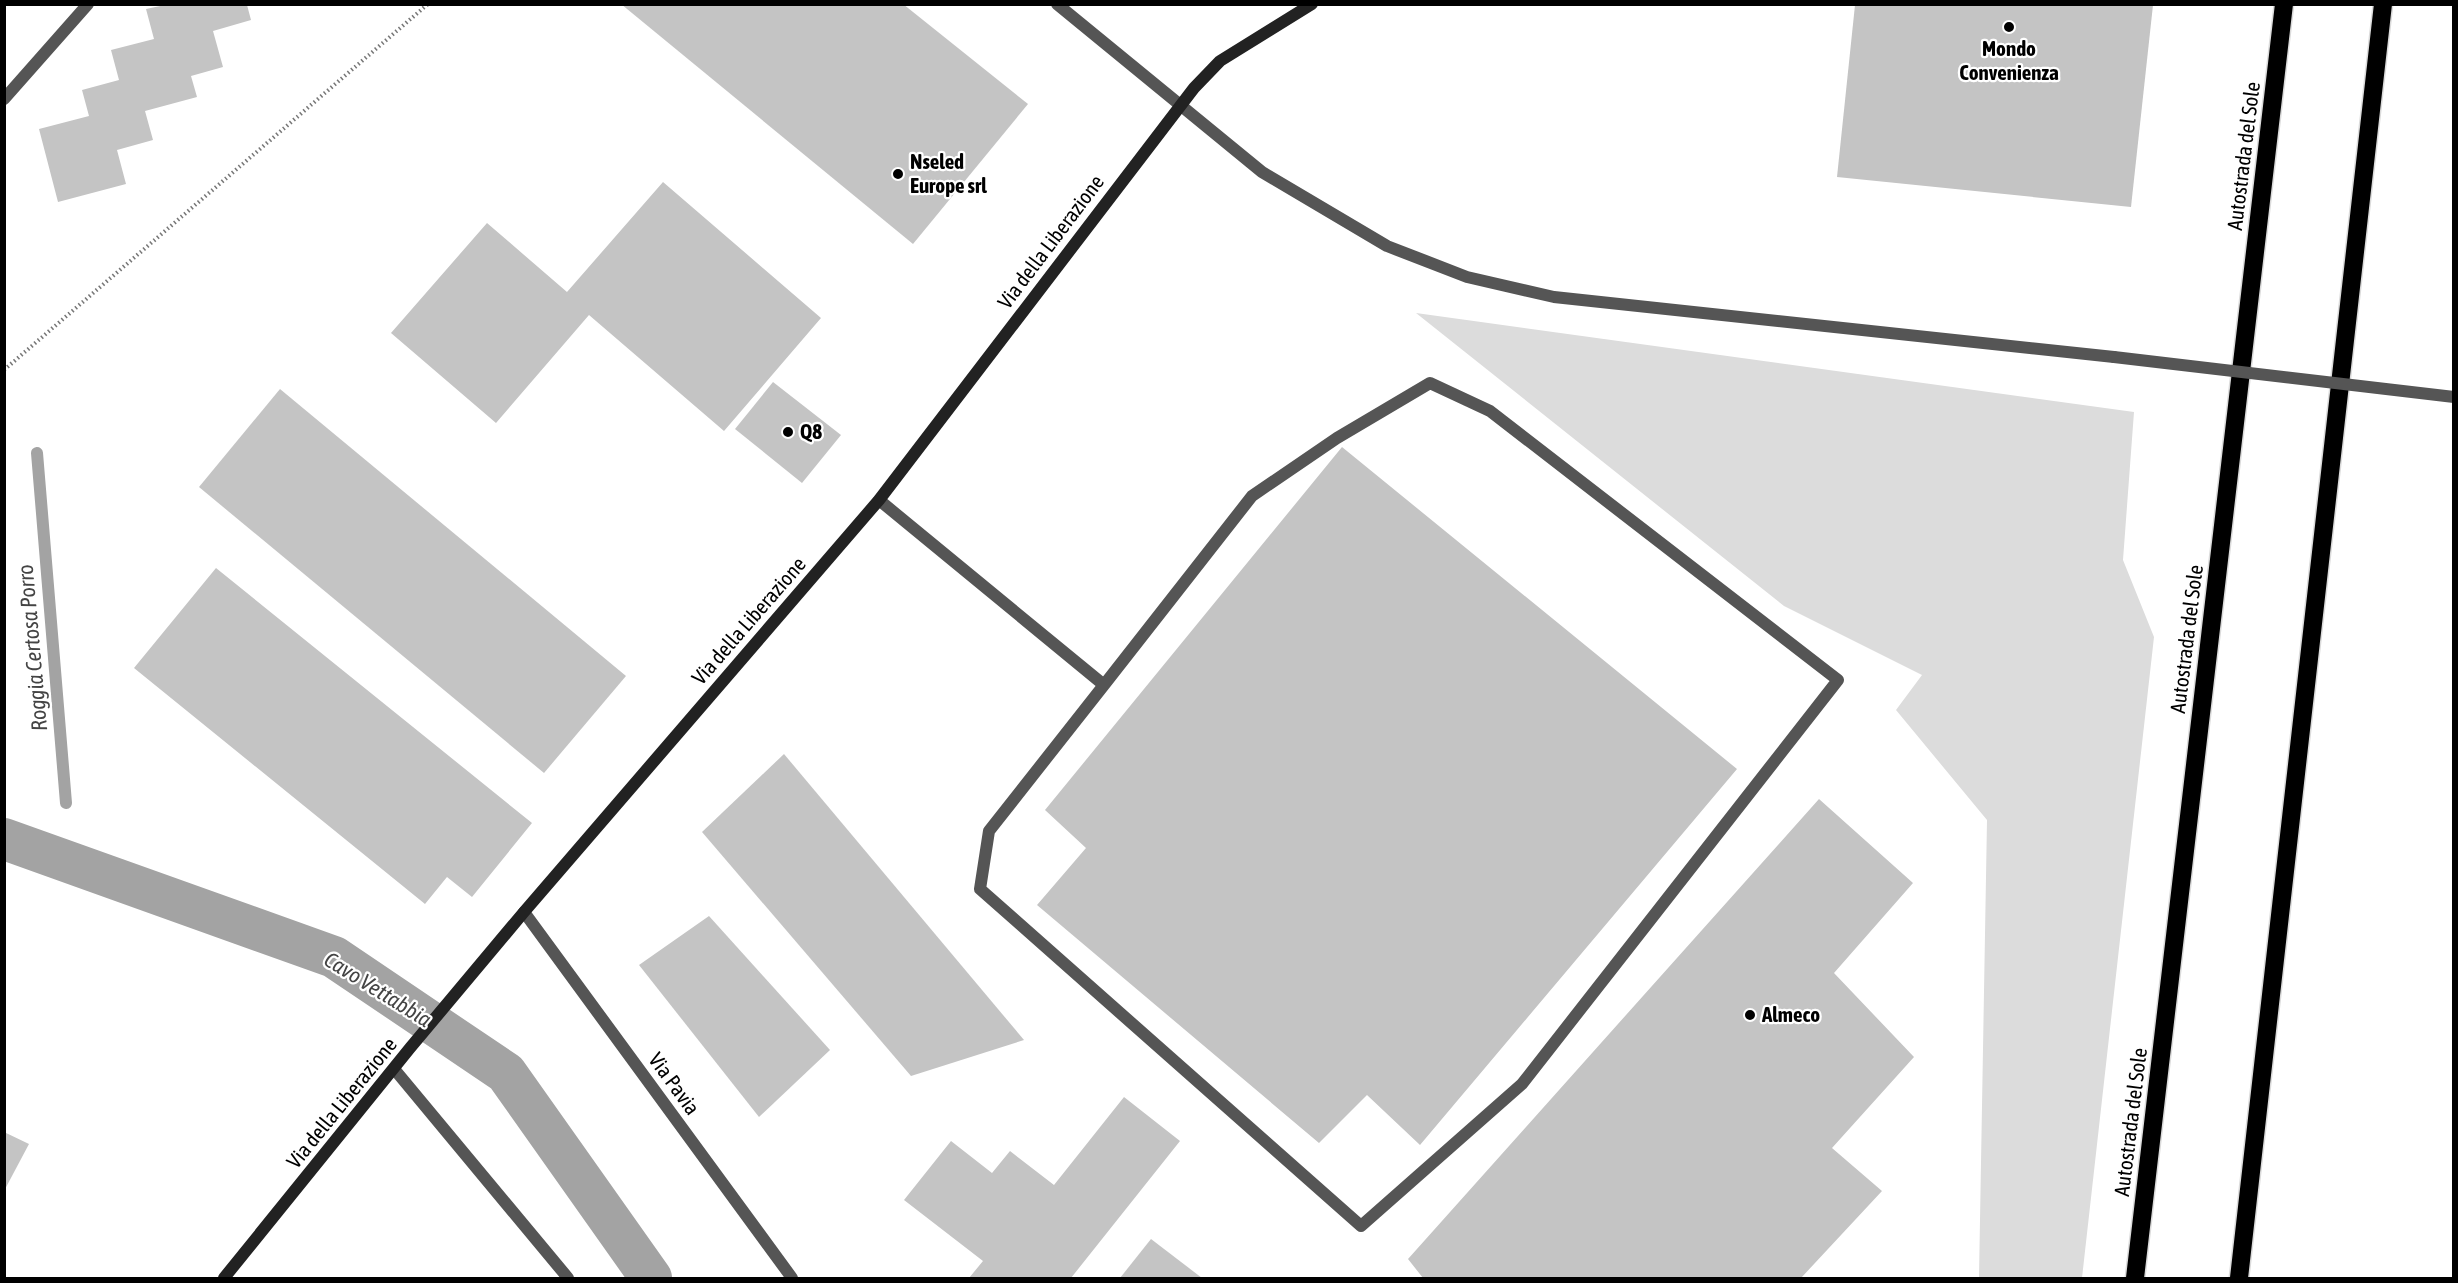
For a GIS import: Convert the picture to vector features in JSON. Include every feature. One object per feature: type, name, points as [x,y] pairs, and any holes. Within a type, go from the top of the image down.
[{"type":"highway","name":"Autostrada del Sole","points":[[2135,1278],[2284,4]]},
{"type":"highway","points":[[2238,1278],[2383,4]]},
{"type":"street","points":[[4,99],[88,4]]},
{"type":"street","points":[[1057,4],[1262,172],[1387,246],[1467,277],[1554,297],[2114,357],[2454,397]]},
{"type":"street","name":"Via della Liberazione","points":[[224,1278],[395,1070],[410,1048],[524,912],[879,500],[1179,105],[1220,61],[1312,4]]},
{"type":"street","points":[[1430,383],[1490,411],[1839,680],[1522,1084],[1361,1226],[980,889],[989,831],[1104,685],[1252,496],[1337,438],[1430,383]]},
{"type":"street","points":[[879,500],[1104,685]]},
{"type":"street","name":"Via Pavia","points":[[524,912],[792,1278]]},
{"type":"street","points":[[395,1070],[568,1278]]},
{"type":"path","points":[[4,370],[428,4]]},
{"type":"shaded area","points":[[1416,313],[2134,412],[2123,560],[2154,637],[2082,1278],[1979,1278],[1987,820],[1896,710],[1922,675],[1784,606]]},
{"type":"building","name":"Nseled Europe srl","points":[[621,4],[903,4],[1028,104],[913,244]]},
{"type":"building","points":[[165,5],[247,5],[251,20],[213,31],[223,67],[191,76],[197,97],[145,111],[153,140],[117,150],[126,184],[58,202],[39,129],[89,116],[82,90],[119,80],[111,50],[154,39],[146,9]]},
{"type":"building","points":[[1855,5],[2153,5],[2131,207],[1837,177]]},
{"type":"building","points":[[663,182],[821,318],[724,431],[589,315],[496,423],[391,333],[487,223],[567,292]]},
{"type":"building","name":"Q8","points":[[773,382],[841,435],[802,483],[735,429]]},
{"type":"building","points":[[280,389],[626,676],[544,773],[199,487]]},
{"type":"building","points":[[1342,447],[1737,769],[1420,1145],[1367,1095],[1319,1143],[1037,905],[1086,848],[1045,810]]},
{"type":"building","points":[[216,568],[532,823],[472,897],[447,877],[425,904],[134,668]]},
{"type":"building","points":[[784,754],[1024,1040],[911,1076],[702,832]]},
{"type":"building","name":"Almeco","points":[[1819,799],[1913,883],[1834,973],[1914,1057],[1832,1148],[1882,1191],[1801,1278],[1423,1278],[1408,1259]]},
{"type":"building","points":[[709,916],[830,1050],[759,1117],[639,965]]},
{"type":"building","points":[[1124,1097],[1180,1141],[1071,1278],[969,1278],[983,1261],[904,1200],[951,1141],[992,1173],[1010,1151],[1054,1185]]},
{"type":"building","points":[[4,1132],[29,1144],[4,1191]]},
{"type":"building","points":[[1151,1239],[1202,1278],[1120,1278]]},
{"type":"waterway","name":"Roggia Certosa Porro","points":[[37,453],[66,803]]},
{"type":"waterway","name":"Cavo Vettabbia","points":[[4,839],[334,957],[506,1073],[651,1278]]},
{"type":"place","name":"Mondo Convenienza","points":[[2009,27]]},
{"type":"place","name":"Nseled Europe srl","points":[[898,174]]},
{"type":"place","name":"Q8","points":[[788,432]]},
{"type":"place","name":"Almeco","points":[[1750,1015]]}]
